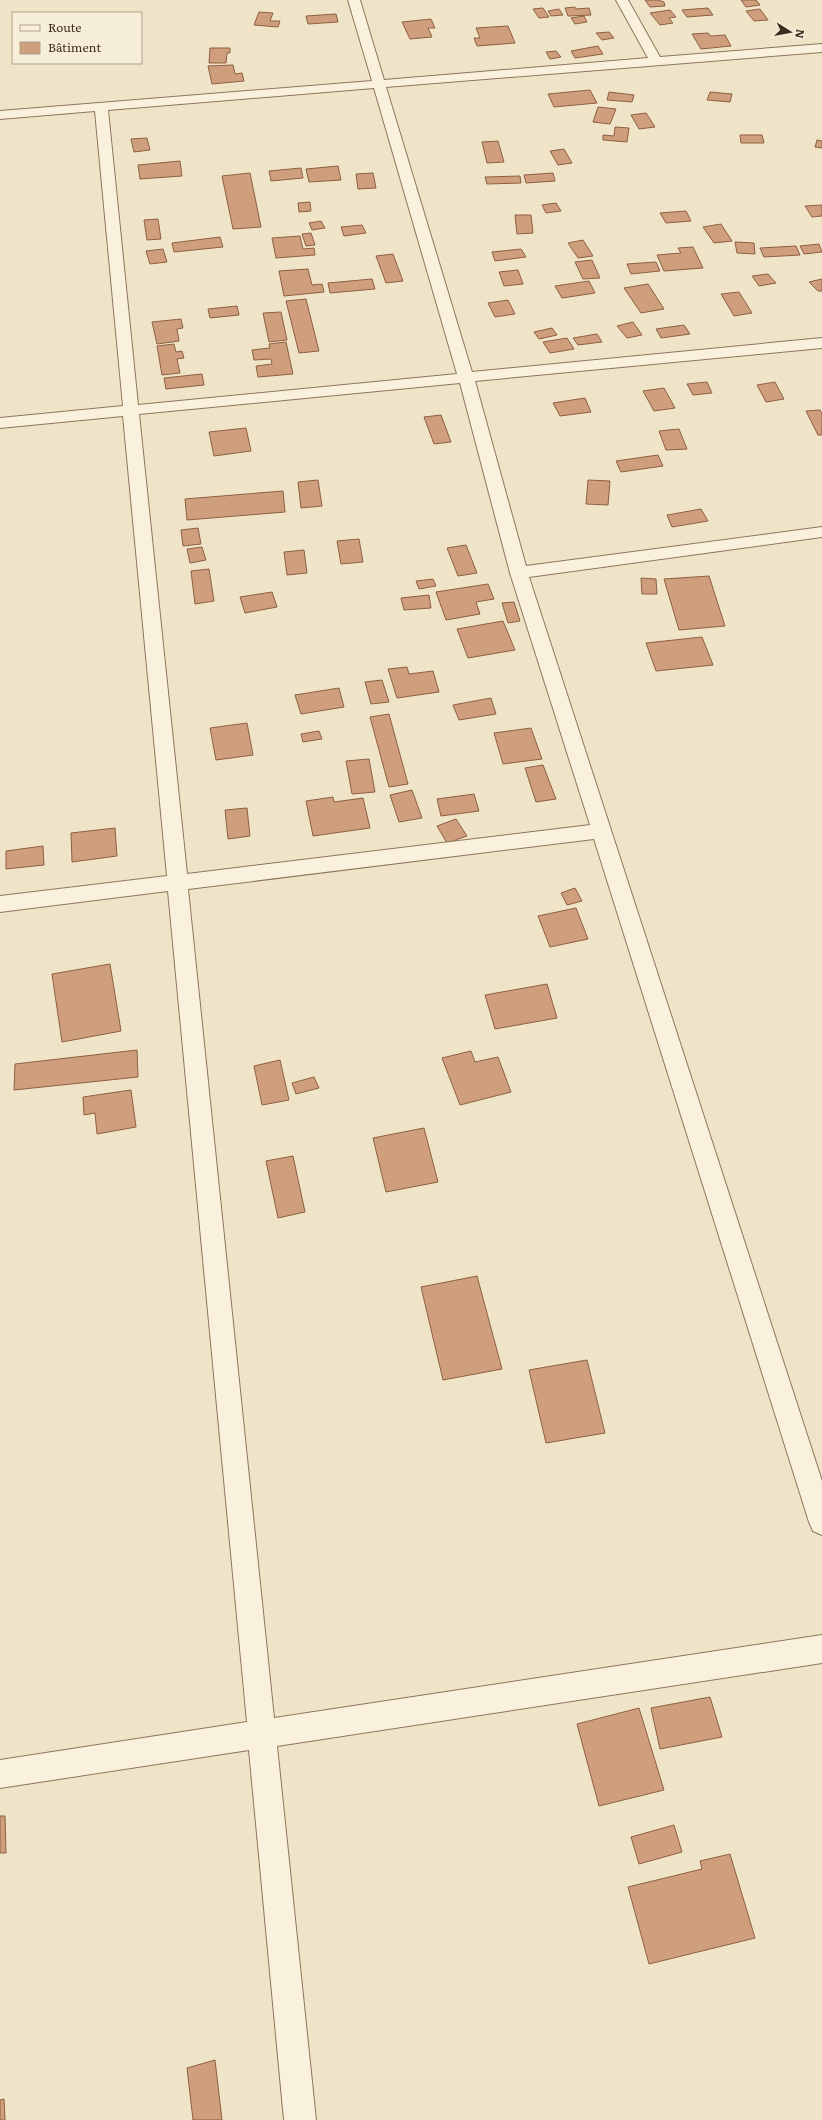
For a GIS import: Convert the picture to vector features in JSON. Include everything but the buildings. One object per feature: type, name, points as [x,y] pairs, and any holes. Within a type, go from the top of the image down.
[{"type":"street","points":[[354,0],[466,377],[519,573],[822,1522]]},
{"type":"street","points":[[622,0],[656,62]]},
{"type":"street","points":[[0,115],[822,48]]},
{"type":"street","points":[[101,106],[300,2120]]},
{"type":"street","points":[[0,423],[822,342]]},
{"type":"street","points":[[519,573],[822,532]]},
{"type":"street","points":[[0,904],[601,831]]},
{"type":"street","points":[[0,1774],[822,1649]]}]
